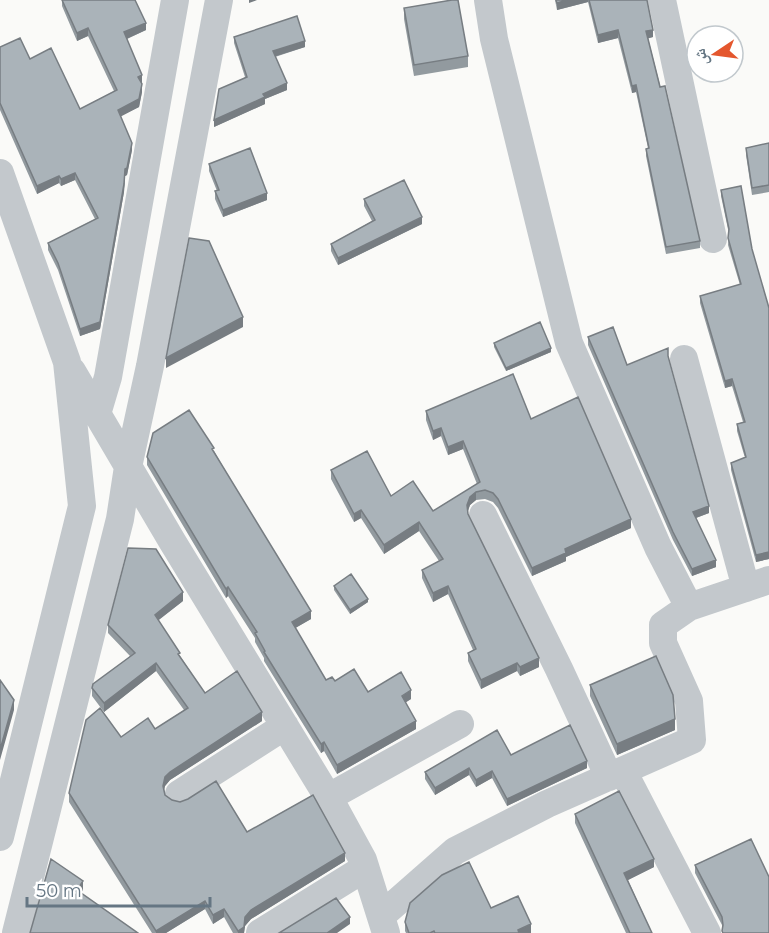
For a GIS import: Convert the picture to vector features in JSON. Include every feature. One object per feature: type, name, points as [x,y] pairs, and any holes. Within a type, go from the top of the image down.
[{"type":"street","points":[[97,414],[108,377],[175,0]]},
{"type":"street","points":[[16,933],[120,519],[128,467],[152,354],[219,0]]},
{"type":"street","points":[[488,0],[494,39],[569,343],[658,547],[689,607]]},
{"type":"street","points":[[662,0],[713,239]]},
{"type":"street","points":[[0,173],[5,206],[67,362],[128,467],[329,797],[365,868],[383,925],[455,851],[546,804],[692,740],[689,701],[663,644],[663,625],[689,607],[758,584],[684,359]]},
{"type":"street","points":[[0,837],[82,506],[67,362]]},
{"type":"street","points":[[483,515],[560,669],[616,774],[707,933]]},
{"type":"street","points":[[329,797],[460,724]]},
{"type":"street","points":[[179,794],[285,726]]},
{"type":"street","points":[[260,933],[365,868]]},
{"type":"building","points":[[62,0],[135,0],[146,23],[124,32],[142,75],[138,77],[142,84],[139,99],[118,110],[132,143],[125,169],[100,322],[80,329],[58,263],[48,243],[98,218],[75,173],[61,179],[59,176],[37,186],[0,103],[0,47],[20,38],[30,59],[51,48],[80,109],[117,90],[88,28],[77,33]]},
{"type":"building","points":[[458,0],[468,56],[414,65],[404,8]]},
{"type":"building","points":[[589,0],[647,0],[653,30],[646,31],[660,87],[665,86],[700,241],[666,247],[646,149],[649,148],[636,85],[632,86],[618,30],[598,35]]},
{"type":"building","points":[[297,16],[305,41],[273,51],[287,83],[263,94],[265,97],[214,120],[219,89],[247,77],[234,37]]},
{"type":"building","points":[[769,143],[769,185],[752,188],[746,148]]},
{"type":"building","points":[[250,148],[267,193],[223,210],[215,191],[219,190],[209,164]]},
{"type":"building","points":[[404,180],[422,217],[338,258],[331,244],[375,220],[364,199]]},
{"type":"building","points":[[741,186],[752,249],[769,308],[769,552],[756,555],[731,463],[746,457],[737,424],[745,422],[732,379],[725,381],[700,296],[741,284],[728,238],[729,229],[721,190]]},
{"type":"building","points":[[189,238],[209,241],[243,317],[166,358]]},
{"type":"building","points":[[540,322],[551,348],[506,368],[494,343]]},
{"type":"building","points":[[613,327],[627,365],[668,348],[668,356],[709,506],[693,512],[716,560],[692,569],[673,532],[588,337]]},
{"type":"building","points":[[513,374],[531,419],[578,397],[631,519],[565,549],[566,553],[532,568],[493,493],[485,490],[476,492],[470,497],[467,505],[468,514],[539,658],[520,667],[517,663],[481,680],[468,653],[476,649],[448,586],[433,593],[422,570],[443,559],[419,522],[384,545],[361,510],[354,514],[331,470],[367,451],[391,496],[413,481],[433,511],[480,482],[463,441],[448,447],[441,428],[433,431],[426,411]]},
{"type":"building","points":[[189,410],[311,611],[292,622],[326,680],[332,677],[335,681],[354,669],[368,692],[401,672],[411,690],[402,696],[416,721],[337,765],[324,742],[321,744],[264,652],[255,633],[257,632],[228,587],[226,589],[147,457],[153,433]]},
{"type":"building","points":[[128,548],[156,549],[183,592],[155,615],[205,693],[237,671],[262,712],[170,772],[165,777],[163,786],[165,795],[180,802],[216,781],[247,832],[313,795],[345,853],[251,910],[245,917],[244,927],[238,931],[224,909],[213,915],[205,901],[156,931],[69,793],[86,720],[100,708],[121,737],[148,718],[155,729],[188,708],[156,663],[104,703],[92,688],[93,684],[135,653],[108,625]]},
{"type":"building","points":[[351,574],[368,599],[350,610],[334,586]]},
{"type":"building","points":[[656,656],[673,695],[675,719],[617,744],[590,685]]},
{"type":"building","points":[[0,680],[14,700],[0,750]]},
{"type":"building","points":[[570,725],[587,761],[507,799],[492,771],[476,780],[469,768],[435,788],[425,772],[497,730],[511,755]]},
{"type":"building","points":[[619,791],[654,859],[624,873],[652,933],[630,933],[575,814]]},
{"type":"building","points":[[751,839],[769,877],[769,933],[723,933],[722,917],[695,865]]},
{"type":"building","points":[[51,859],[83,881],[77,890],[138,933],[30,933]]},
{"type":"building","points":[[469,862],[491,908],[518,896],[531,924],[518,930],[519,933],[435,933],[434,931],[409,933],[405,922],[410,903],[442,875]]},
{"type":"building","points":[[336,898],[350,917],[327,933],[279,933]]}]
